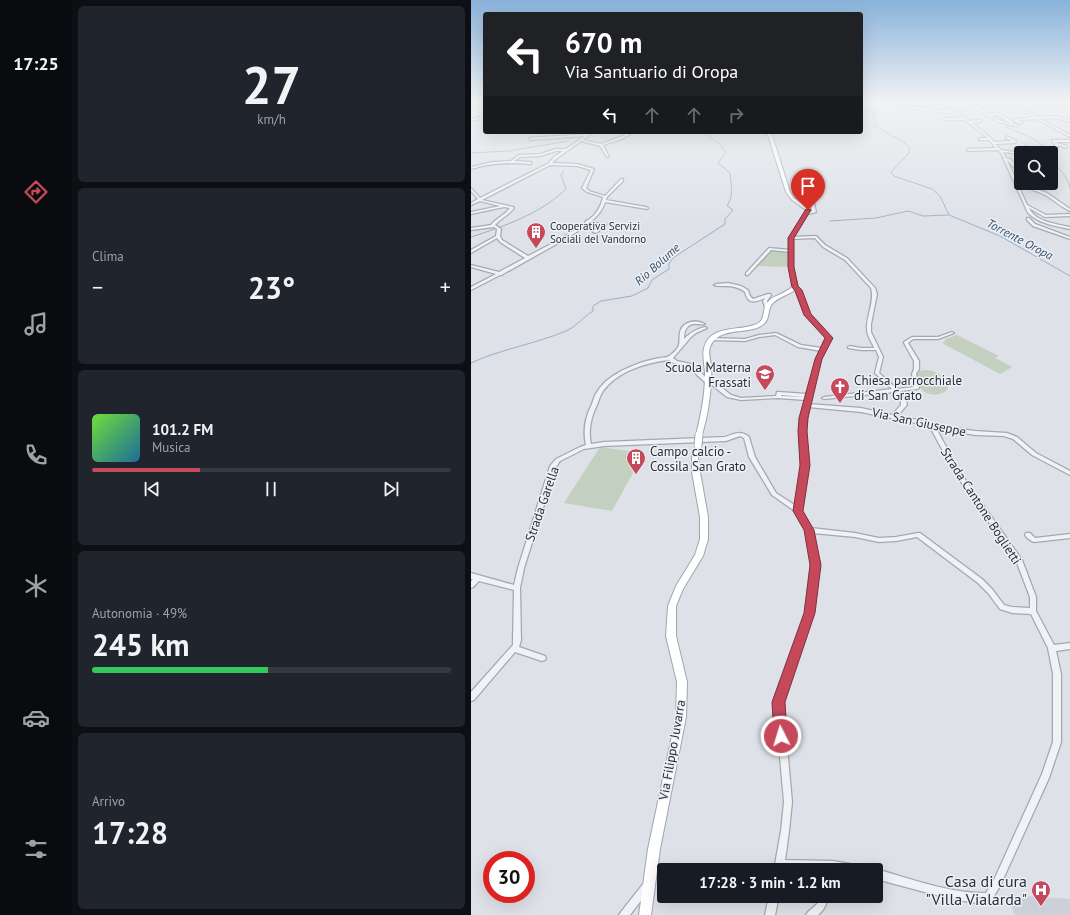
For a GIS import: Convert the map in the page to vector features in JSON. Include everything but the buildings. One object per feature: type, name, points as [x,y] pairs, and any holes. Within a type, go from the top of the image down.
[{"type":"main road","points":[[711,339],[725,331],[757,326],[762,323],[766,318],[767,307],[770,303],[789,293],[795,287],[791,267],[791,238],[808,213],[808,210],[791,196],[773,144]]},
{"type":"main road","name":"Via Filippo Juvarra","points":[[645,915],[648,884],[681,717],[683,682],[671,636],[672,606],[679,588],[699,556],[704,538],[704,517],[696,472],[695,457],[707,402],[707,346],[711,339]]},
{"type":"street","points":[[550,164],[551,161],[575,144]]},
{"type":"street","points":[[596,144],[601,145],[605,144]]},
{"type":"street","points":[[993,144],[1015,146]]},
{"type":"street","points":[[993,144],[1005,159],[1033,216],[1038,219],[1070,228]]},
{"type":"street","points":[[1057,144],[1066,147]]},
{"type":"street","points":[[601,145],[608,156]]},
{"type":"street","points":[[511,161],[519,156],[540,154],[556,150],[566,150]]},
{"type":"street","points":[[968,150],[999,150],[1014,152]]},
{"type":"street","points":[[1005,159],[1009,160],[1014,165]]},
{"type":"street","points":[[471,169],[489,163],[511,161],[530,163]]},
{"type":"street","points":[[471,204],[550,164],[573,164],[593,170],[584,188],[588,192],[605,197]]},
{"type":"street","points":[[471,290],[566,238],[601,210],[605,197],[622,180]]},
{"type":"street","points":[[471,189],[480,200],[510,207],[512,210],[493,224],[496,227],[498,236],[503,243],[515,248],[529,258]]},
{"type":"street","points":[[1033,190],[1048,195],[1070,210]]},
{"type":"street","points":[[808,213],[814,212],[809,191]]},
{"type":"street","points":[[605,201],[645,208]]},
{"type":"street","points":[[471,213],[504,206]]},
{"type":"street","points":[[1027,206],[1045,216],[1070,216]]},
{"type":"street","points":[[1028,219],[1034,225],[1070,238]]},
{"type":"street","points":[[587,222],[604,225],[595,232]]},
{"type":"street","points":[[471,229],[496,227]]},
{"type":"street","points":[[471,252],[498,236]]},
{"type":"street","points":[[791,238],[816,237],[824,246],[846,259],[873,288],[875,294],[869,332],[881,357],[877,373],[896,390],[904,401],[904,405],[894,416]]},
{"type":"street","points":[[747,274],[770,250],[791,251]]},
{"type":"street","points":[[471,266],[501,274]]},
{"type":"street","points":[[716,285],[740,286],[747,291],[748,296],[752,300],[759,300],[769,295],[765,301],[767,307]]},
{"type":"street","points":[[780,863],[788,802],[779,702],[806,623],[811,601],[815,565],[809,530],[798,511],[805,465],[803,431],[807,400],[819,359],[829,338],[807,315],[798,290],[795,287]]},
{"type":"street","points":[[589,446],[587,439],[590,413],[600,391],[606,384],[636,365],[649,361],[670,358],[694,332],[704,326],[694,322],[689,324],[683,331],[680,347]]},
{"type":"street","points":[[824,398],[917,388],[914,374],[917,362],[914,354],[907,347],[907,340],[920,337],[938,338],[952,333]]},
{"type":"street","points":[[711,339],[745,340],[759,336],[777,334],[800,346],[823,350]]},
{"type":"street","points":[[850,347],[877,349]]},
{"type":"street","points":[[670,358],[675,362],[693,366],[708,382]]},
{"type":"street","name":"Via San Giuseppe","points":[[708,382],[714,384],[724,393],[735,398],[751,399],[778,397],[779,393],[807,400],[894,416],[932,426],[975,433],[1005,434],[1015,438],[1034,454],[1070,473]]},
{"type":"street","name":"Strada Cantone Boglietti","points":[[932,426],[957,472],[1020,562],[1033,597],[1033,611]]},
{"type":"street","name":"Strada Garella","points":[[514,649],[517,640],[517,588],[527,545],[553,466],[558,460],[568,454],[589,446],[604,444],[726,439],[735,435],[743,435],[746,437],[750,445],[752,457],[774,494],[798,511]]},
{"type":"street","points":[[809,530],[855,535],[879,540],[918,535],[980,581],[991,591],[1002,607],[1012,610],[1033,611],[1052,648],[1057,674],[1057,742],[1046,775],[997,883],[988,898],[976,898],[956,894],[883,876]]},
{"type":"street","points":[[1028,534],[1034,540],[1070,536]]},
{"type":"street","points":[[471,585],[474,577],[517,588]]},
{"type":"street","points":[[1052,648],[1070,646]]},
{"type":"street","points":[[471,698],[514,649],[542,658]]},
{"type":"street","name":"Via Filippo Juvarra","points":[[625,915],[648,884]]},
{"type":"street","points":[[770,915],[773,903]]},
{"type":"street","points":[[811,915],[820,907],[822,903]]},
{"type":"shaded area","name":"Casa di cura \"Villa Vialarda\"","points":[[1007,895],[1070,899],[1070,915],[1015,915]]},
{"type":"green space","points":[[770,251],[788,252],[789,267],[756,266]]},
{"type":"green space","points":[[957,335],[999,356],[995,358],[1012,367],[1000,374],[942,343],[946,341],[944,340]]},
{"type":"green space","points":[[925,370],[940,375],[947,384],[948,389],[935,395],[924,392],[920,388],[915,377],[919,371]]},
{"type":"green space","points":[[600,447],[644,453],[612,511],[564,503]]},
{"type":"waterway","points":[[471,153],[509,151],[552,144]]},
{"type":"waterway","name":"Rio Bolume","points":[[471,363],[482,358],[542,340],[566,331],[593,311],[593,306],[601,301],[632,296],[648,288],[652,280],[669,269],[669,263],[673,258],[725,224],[725,219],[733,210],[727,206],[731,198],[730,173],[718,163],[726,152],[719,144]]},
{"type":"waterway","name":"Torrente Oropa","points":[[906,144],[910,149],[908,154],[892,171],[891,173],[894,176],[932,189],[940,196],[949,215],[1000,236],[1070,276]]},
{"type":"waterway","points":[[1058,167],[1067,179],[1070,188]]},
{"type":"waterway","points":[[471,237],[521,218],[545,206],[566,189],[561,175],[564,171]]},
{"type":"waterway","points":[[830,221],[876,218],[908,211],[923,216],[948,215]]},
{"type":"place","name":"Cooperativa Servizi Sociali del Vandorno","points":[[536,249]]},
{"type":"place","name":"Scuola Materna Frassati","points":[[765,391]]},
{"type":"place","name":"Chiesa parrocchiale di San Grato","points":[[840,404]]},
{"type":"place","name":"Campo calcio - Cossila San Grato","points":[[636,475]]},
{"type":"place","name":"Casa di cura \"Villa Vialarda\"","points":[[1041,907]]},
{"type":"route","points":[[781,736],[778,710],[780,694],[809,613],[815,565],[813,546],[809,530],[798,511],[805,465],[803,447],[804,418],[806,405],[819,359],[829,340],[829,338],[807,315],[798,290],[795,287],[791,267],[791,238],[808,213],[808,210]]}]
